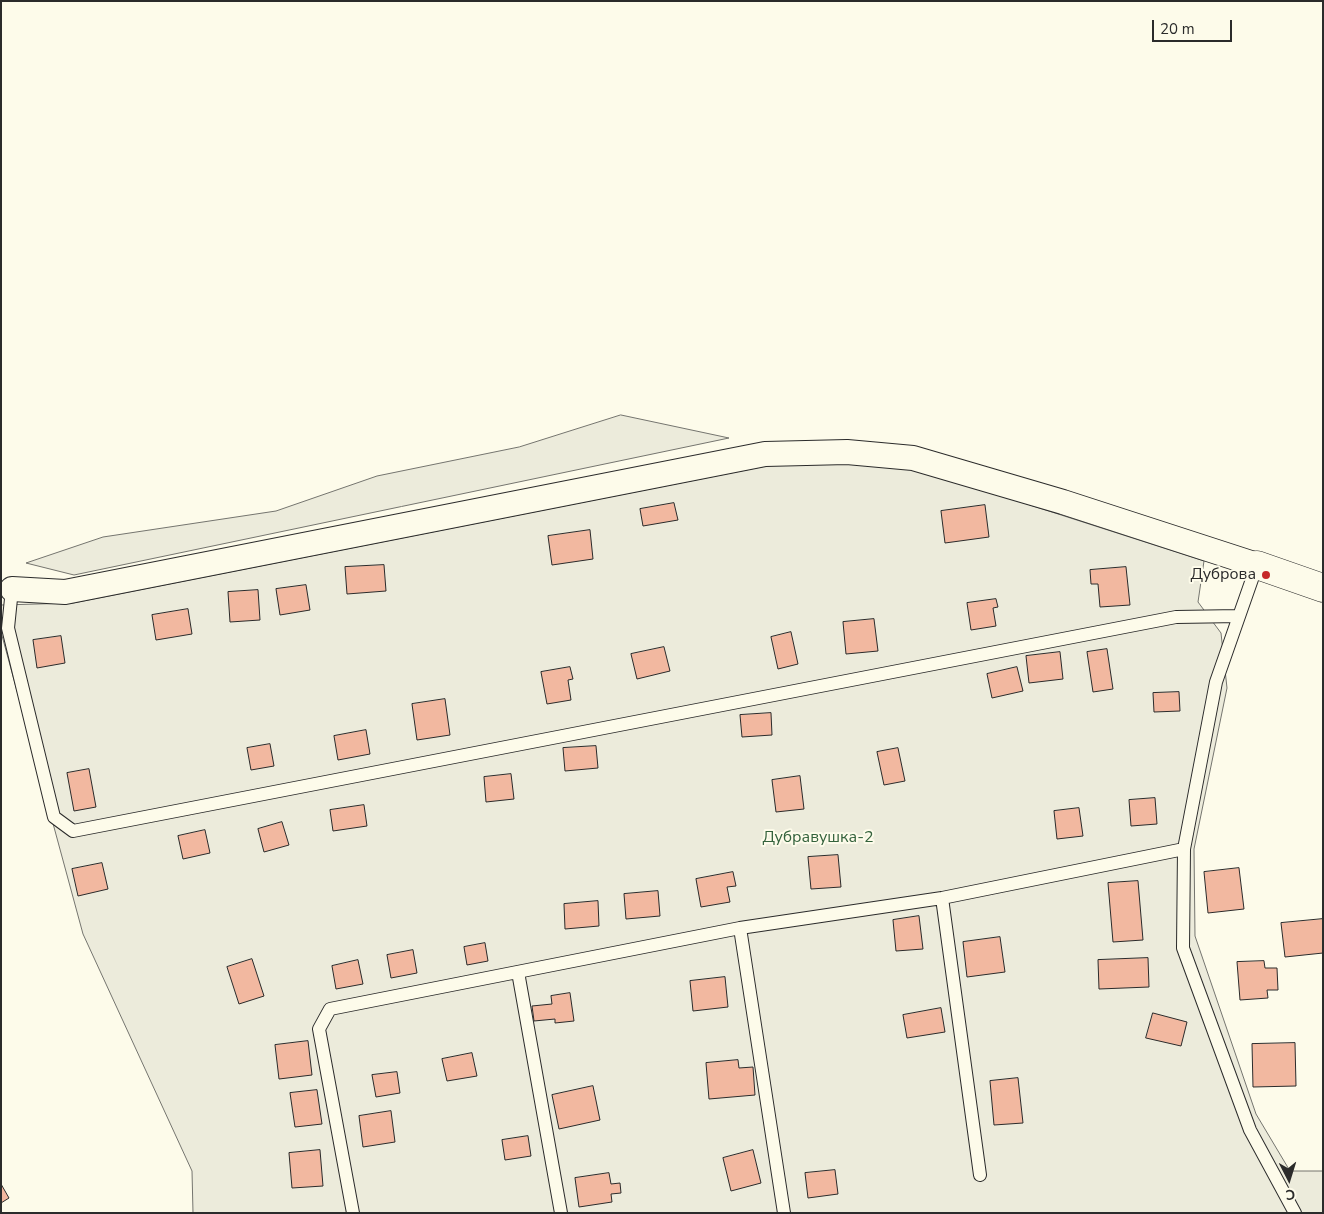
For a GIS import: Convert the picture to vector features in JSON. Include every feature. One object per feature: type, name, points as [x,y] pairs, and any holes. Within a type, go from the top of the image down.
[{"type":"street","points":[[6,590],[65,592],[765,454],[847,452],[914,458],[1063,502],[1323,588]]},
{"type":"lane","points":[[1256,565],[1216,682],[1184,849],[1183,948],[1250,1130],[1295,1213]]},
{"type":"lane","points":[[6,590],[8,628],[54,817],[73,831],[1176,617],[1239,616]]},
{"type":"lane","points":[[353,1213],[319,1030],[330,1009],[740,928],[942,898],[1184,849]]},
{"type":"lane","points":[[942,898],[980,1175]]},
{"type":"lane","points":[[740,928],[784,1213]]},
{"type":"lane","points":[[518,972],[560,1213]]},
{"type":"green space","points":[[621,415],[729,438],[74,575],[26,563],[103,537],[276,511],[377,476],[519,447]]},
{"type":"green space","name":"Дубравушка-2","points":[[844,459],[909,466],[1204,561],[1198,602],[1221,633],[1227,688],[1194,849],[1195,936],[1256,1114],[1290,1171],[1323,1171],[1323,1213],[193,1213],[192,1171],[83,934],[1,632],[1,605],[73,603],[766,466]]},
{"type":"building","points":[[674,503],[678,520],[643,526],[640,509]]},
{"type":"building","points":[[985,505],[989,537],[945,543],[941,511]]},
{"type":"building","points":[[590,530],[593,559],[552,565],[548,536]]},
{"type":"building","points":[[384,565],[386,591],[347,594],[345,567]]},
{"type":"building","points":[[1126,567],[1130,605],[1100,607],[1098,584],[1091,584],[1090,570]]},
{"type":"building","points":[[306,585],[310,610],[280,615],[276,589]]},
{"type":"building","points":[[258,590],[260,620],[230,622],[228,592]]},
{"type":"building","points":[[996,599],[998,607],[993,608],[996,626],[971,630],[967,603]]},
{"type":"building","points":[[188,609],[192,634],[156,640],[152,615]]},
{"type":"building","points":[[874,619],[878,651],[846,654],[843,622]]},
{"type":"building","points":[[791,632],[798,664],[778,669],[771,637]]},
{"type":"building","points":[[61,636],[65,663],[37,668],[33,640]]},
{"type":"building","points":[[664,647],[670,671],[637,679],[631,654]]},
{"type":"building","points":[[1107,649],[1113,689],[1093,692],[1087,652]]},
{"type":"building","points":[[1060,652],[1063,679],[1029,683],[1026,656]]},
{"type":"building","points":[[570,667],[573,679],[568,680],[571,700],[547,704],[541,672]]},
{"type":"building","points":[[1017,667],[1023,691],[992,698],[987,674]]},
{"type":"building","points":[[1179,692],[1180,711],[1154,712],[1153,693]]},
{"type":"building","points":[[445,699],[450,735],[417,740],[412,704]]},
{"type":"building","points":[[771,713],[772,735],[742,737],[740,715]]},
{"type":"building","points":[[366,730],[370,754],[338,760],[334,736]]},
{"type":"building","points":[[270,744],[274,766],[251,770],[247,748]]},
{"type":"building","points":[[596,746],[598,768],[565,771],[563,748]]},
{"type":"building","points":[[898,748],[905,781],[884,785],[877,752]]},
{"type":"building","points":[[89,769],[96,807],[74,811],[67,773]]},
{"type":"building","points":[[511,774],[514,799],[486,802],[484,777]]},
{"type":"building","points":[[800,776],[804,809],[776,812],[772,780]]},
{"type":"building","points":[[1155,798],[1157,824],[1131,826],[1129,800]]},
{"type":"building","points":[[364,805],[367,826],[333,831],[330,810]]},
{"type":"building","points":[[1079,808],[1083,836],[1057,839],[1054,811]]},
{"type":"building","points":[[282,822],[289,845],[264,852],[258,829]]},
{"type":"building","points":[[205,830],[210,853],[183,859],[178,836]]},
{"type":"building","points":[[838,855],[841,887],[811,889],[808,857]]},
{"type":"building","points":[[102,863],[108,889],[78,896],[72,869]]},
{"type":"building","points":[[1239,868],[1244,909],[1208,913],[1204,872]]},
{"type":"building","points":[[733,872],[736,886],[727,887],[730,902],[701,907],[696,879]]},
{"type":"building","points":[[1138,881],[1143,940],[1113,942],[1108,883]]},
{"type":"building","points":[[658,891],[660,916],[626,919],[624,894]]},
{"type":"building","points":[[598,901],[599,926],[565,929],[564,904]]},
{"type":"building","points":[[919,916],[923,949],[896,951],[893,920]]},
{"type":"building","points":[[1323,919],[1323,953],[1285,957],[1281,923]]},
{"type":"building","points":[[1000,937],[1005,972],[967,977],[963,942]]},
{"type":"building","points":[[485,943],[488,961],[467,965],[464,947]]},
{"type":"building","points":[[413,950],[417,973],[391,978],[387,955]]},
{"type":"building","points":[[1148,958],[1149,987],[1099,989],[1098,960]]},
{"type":"building","points":[[252,959],[264,996],[239,1004],[227,967]]},
{"type":"building","points":[[358,960],[363,984],[336,989],[332,966]]},
{"type":"building","points":[[1264,961],[1265,968],[1277,968],[1278,990],[1267,990],[1268,998],[1240,1000],[1237,962]]},
{"type":"building","points":[[725,977],[728,1007],[693,1011],[690,981]]},
{"type":"building","points":[[570,993],[574,1021],[555,1023],[555,1019],[534,1021],[532,1006],[552,1004],[551,996]]},
{"type":"building","points":[[941,1008],[945,1032],[907,1038],[903,1015]]},
{"type":"building","points":[[1153,1013],[1187,1022],[1181,1046],[1146,1038]]},
{"type":"building","points":[[308,1041],[312,1075],[279,1079],[275,1045]]},
{"type":"building","points":[[1295,1043],[1296,1086],[1253,1087],[1252,1044]]},
{"type":"building","points":[[472,1053],[477,1076],[447,1081],[442,1059]]},
{"type":"building","points":[[738,1060],[739,1068],[753,1067],[755,1095],[709,1099],[706,1063]]},
{"type":"building","points":[[397,1072],[400,1093],[376,1097],[372,1075]]},
{"type":"building","points":[[1018,1078],[1023,1123],[994,1125],[990,1081]]},
{"type":"building","points":[[593,1086],[600,1120],[559,1129],[552,1095]]},
{"type":"building","points":[[317,1090],[322,1124],[295,1127],[290,1093]]},
{"type":"building","points":[[391,1111],[395,1142],[363,1147],[359,1116]]},
{"type":"building","points":[[528,1136],[531,1156],[505,1160],[502,1140]]},
{"type":"building","points":[[320,1150],[323,1186],[292,1188],[289,1153]]},
{"type":"building","points":[[753,1150],[761,1183],[731,1191],[723,1158]]},
{"type":"building","points":[[835,1170],[838,1194],[808,1198],[805,1173]]},
{"type":"building","points":[[609,1173],[611,1184],[620,1183],[621,1193],[611,1194],[612,1202],[579,1207],[575,1178]]},
{"type":"building","points":[[1,1184],[9,1198],[1,1203]]},
{"type":"place","name":"Дуброва","points":[[1266,575]]}]
